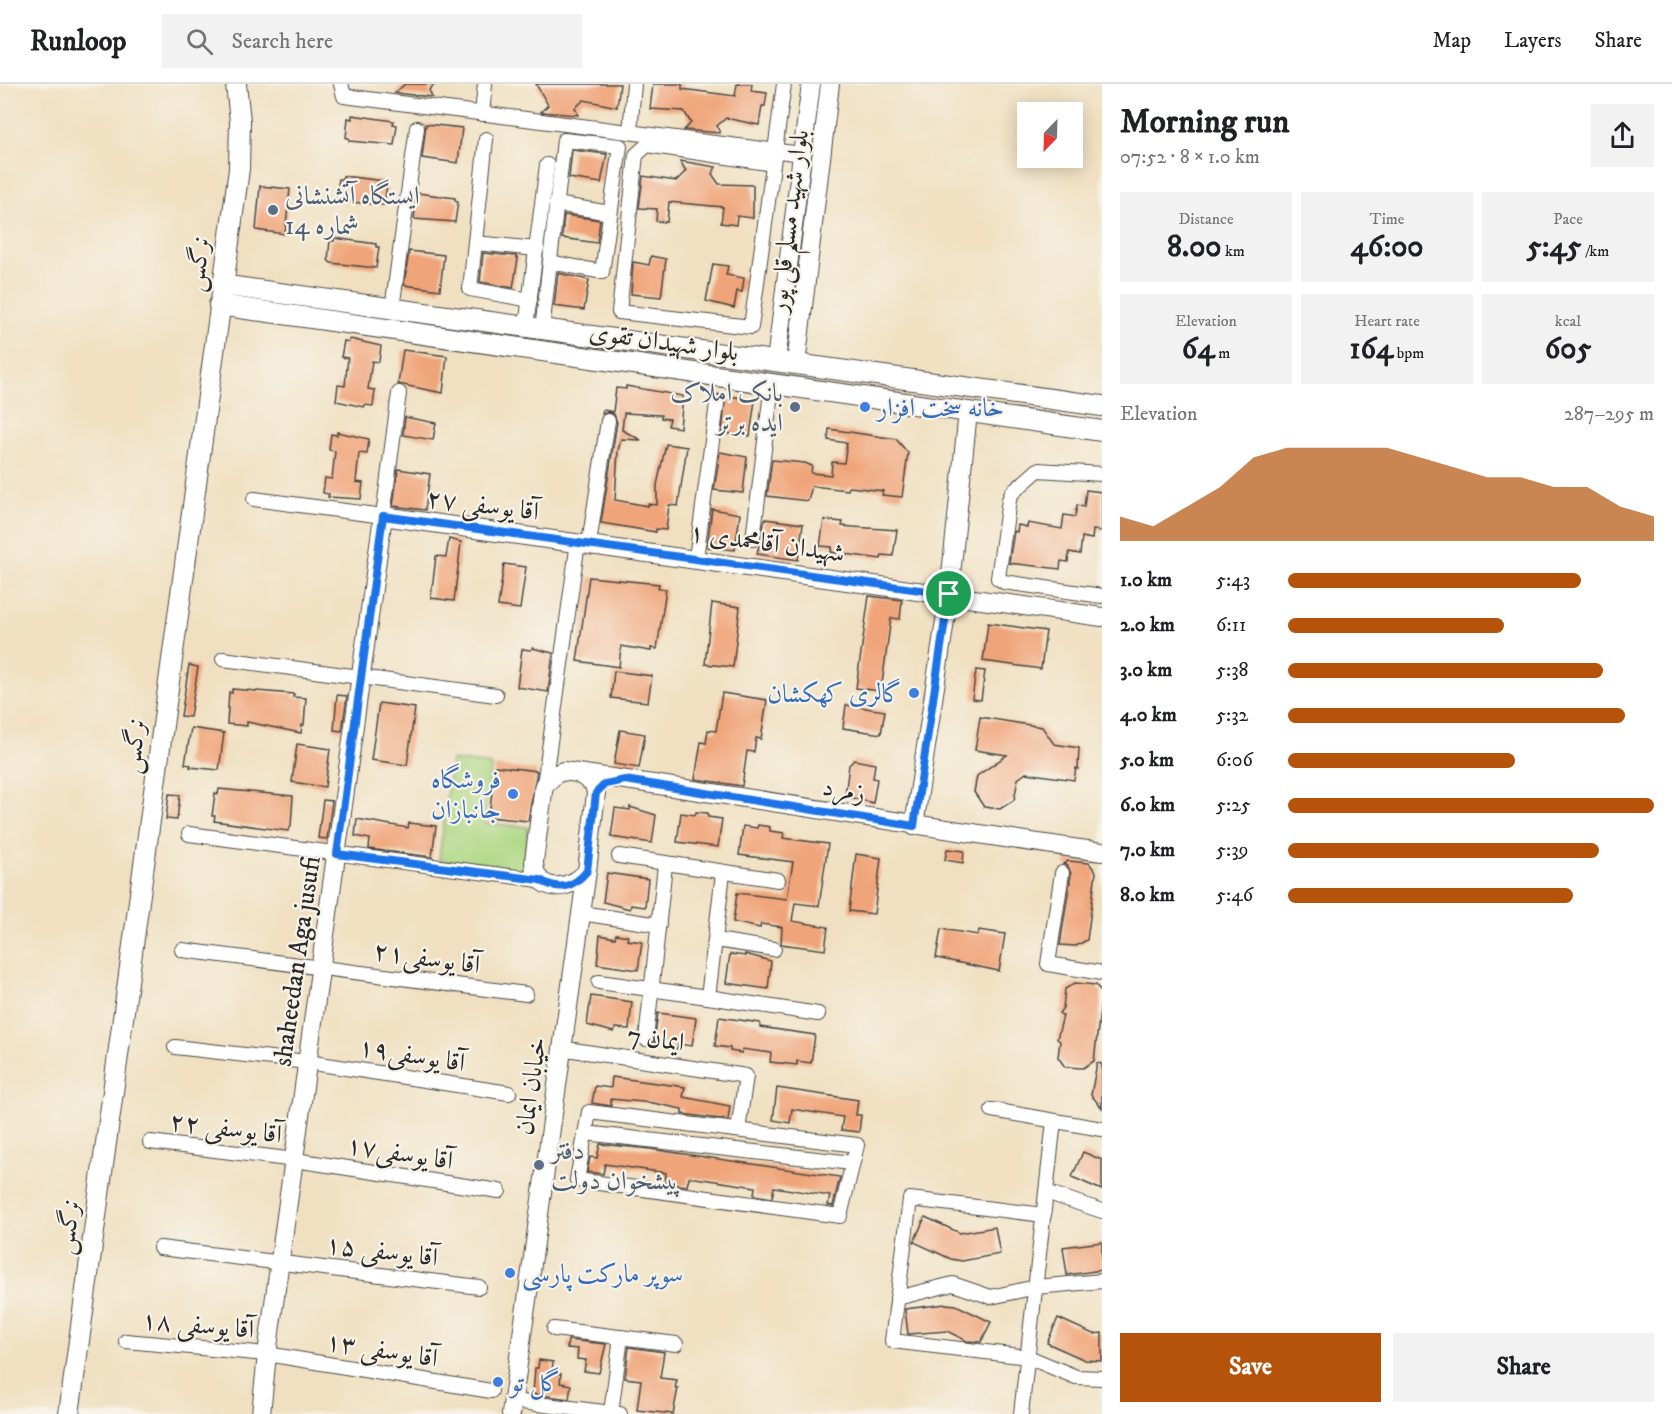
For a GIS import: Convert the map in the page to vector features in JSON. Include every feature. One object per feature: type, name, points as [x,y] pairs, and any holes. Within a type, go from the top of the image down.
[{"type":"main road","name":"نرگس","points":[[69,1414],[150,831],[221,285],[239,169],[240,121],[236,84]]},
{"type":"main road","name":"بلوار شهیدان تقوی","points":[[221,285],[1102,406]]},
{"type":"main road","name":"بلوار شهیدان تقوی","points":[[219,305],[1102,431]]},
{"type":"main road","points":[[968,412],[971,388]]},
{"type":"street","points":[[341,84],[344,96],[630,132],[774,158]]},
{"type":"street","points":[[482,114],[485,84]]},
{"type":"street","points":[[630,132],[634,84]]},
{"type":"street","points":[[784,84],[774,158],[751,327],[619,312],[636,155],[647,145],[774,158],[802,154]]},
{"type":"street","name":"بلوار شهید مسلم قلی پور","points":[[776,361],[811,84]]},
{"type":"street","name":"بلوار شهید مسلم قلی پور","points":[[796,364],[830,84]]},
{"type":"street","points":[[392,309],[417,128]]},
{"type":"street","points":[[486,139],[470,289],[530,300]]},
{"type":"street","points":[[534,328],[550,262],[564,140],[620,146],[602,272],[550,262]]},
{"type":"street","points":[[534,328],[530,300],[548,165]]},
{"type":"street","points":[[556,204],[610,213]]},
{"type":"street","points":[[475,243],[537,249]]},
{"type":"street","points":[[753,539],[772,384]]},
{"type":"street","points":[[254,499],[383,516],[399,393]]},
{"type":"street","points":[[696,558],[717,404]]},
{"type":"street","points":[[914,826],[949,594],[968,412]]},
{"type":"street","points":[[540,880],[534,870],[534,861],[544,784],[563,769],[583,542],[608,420]]},
{"type":"street","points":[[1102,474],[1038,470],[1012,493],[1009,500],[998,578],[1004,582],[1102,596]]},
{"type":"street","name":"آقا یوسفی ۲۷","points":[[383,516],[583,542]]},
{"type":"street","name":"shaheedan Aga jusufi","points":[[261,1414],[279,1262],[383,516]]},
{"type":"street","name":"شهیدان آقامحمدی ۱","points":[[583,542],[1102,617]]},
{"type":"street","points":[[223,659],[496,695]]},
{"type":"street","points":[[563,769],[594,784],[596,793]]},
{"type":"street","name":"زمرد","points":[[563,769],[914,826],[1102,852]]},
{"type":"street","points":[[596,793],[605,784],[625,780]]},
{"type":"street","name":"خیابان ایمان","points":[[512,1407],[596,793]]},
{"type":"street","points":[[189,834],[540,880],[559,887],[569,886],[579,881],[587,871]]},
{"type":"street","points":[[619,856],[665,865],[778,880]]},
{"type":"street","points":[[646,1040],[665,865]]},
{"type":"street","points":[[708,997],[723,873]]},
{"type":"street","points":[[1062,873],[1048,964],[1102,972]]},
{"type":"street","points":[[580,912],[659,925]]},
{"type":"street","points":[[716,940],[774,948]]},
{"type":"street","name":"آقا یوسفی۲۱","points":[[182,950],[526,994]]},
{"type":"street","points":[[599,982],[818,1014]]},
{"type":"street","name":"آقا یوسفی۱۹","points":[[175,1047],[307,1062],[509,1093]]},
{"type":"street","name":"ایمان 7","points":[[560,1048],[746,1076],[738,1130]]},
{"type":"street","points":[[992,1110],[1102,1129]]},
{"type":"street","points":[[589,1112],[738,1130],[857,1145],[840,1216],[577,1180],[589,1112]]},
{"type":"street","points":[[1021,1414],[1054,1121]]},
{"type":"street","points":[[585,1133],[852,1163]]},
{"type":"street","name":"آقا یوسفی ۲۲","points":[[150,1142],[295,1160]]},
{"type":"street","name":"آقا یوسفی۱۷","points":[[295,1160],[499,1191]]},
{"type":"street","points":[[1046,1192],[1102,1211]]},
{"type":"street","points":[[1044,1215],[910,1199],[892,1341],[1028,1357],[1076,1377],[1102,1378]]},
{"type":"street","name":"آقا یوسفی ۱۵","points":[[160,1248],[478,1287]]},
{"type":"street","points":[[897,1298],[953,1284],[991,1297],[1036,1287],[1102,1281]]},
{"type":"street","points":[[554,1329],[676,1344]]},
{"type":"street","points":[[512,1407],[616,1414],[621,1337]]},
{"type":"street","name":"آقا یوسفی ۱۸","points":[[126,1341],[267,1354]]},
{"type":"street","name":"آقا یوسفی ۱۳","points":[[267,1354],[491,1391]]},
{"type":"green space","points":[[451,760],[491,765],[484,823],[528,827],[524,870],[439,861]]},
{"type":"building","points":[[405,84],[435,84],[429,90],[432,97],[395,93]]},
{"type":"building","points":[[536,84],[620,84],[617,107],[584,100],[575,108],[578,115],[541,112],[548,105]]},
{"type":"building","points":[[653,84],[682,84],[682,89],[735,96],[737,84],[752,84],[751,91],[767,93],[759,125],[726,118],[717,126],[720,133],[684,130],[691,123],[684,111],[650,109]]},
{"type":"building","points":[[352,115],[394,121],[393,124],[397,125],[394,145],[349,141],[349,138],[346,138],[348,118],[352,119]]},
{"type":"building","points":[[426,124],[462,128],[458,163],[422,158]]},
{"type":"building","points":[[572,150],[607,154],[601,183],[569,178]]},
{"type":"building","points":[[680,161],[716,167],[712,174],[719,184],[753,185],[753,218],[737,216],[736,225],[721,223],[723,207],[669,202],[667,222],[656,221],[657,209],[639,208],[643,176],[676,181],[686,171]]},
{"type":"building","points":[[343,176],[384,181],[384,185],[387,185],[384,205],[339,201],[336,198],[339,179]]},
{"type":"building","name":"ایستگاه آتشنشانی شماره 14","points":[[260,186],[290,189],[285,234],[256,230]]},
{"type":"building","points":[[417,193],[455,198],[458,202],[455,222],[414,219]]},
{"type":"building","points":[[564,215],[600,220],[597,243],[562,238]]},
{"type":"building","points":[[334,238],[376,244],[376,247],[379,247],[376,268],[331,263],[328,260],[330,241],[334,241]]},
{"type":"building","points":[[409,251],[444,255],[440,290],[404,285]]},
{"type":"building","points":[[483,253],[516,256],[518,259],[513,288],[480,282]]},
{"type":"building","points":[[651,256],[666,259],[661,297],[631,294],[633,262],[649,265]]},
{"type":"building","points":[[713,264],[728,266],[726,275],[744,278],[742,292],[737,291],[734,308],[706,301]]},
{"type":"building","points":[[558,273],[589,280],[584,310],[554,306]]},
{"type":"building","points":[[350,339],[381,346],[379,362],[372,361],[368,389],[375,390],[373,406],[365,405],[364,407],[336,401],[338,385],[345,386],[348,358],[341,357],[344,341],[349,342]]},
{"type":"building","points":[[403,350],[447,356],[443,393],[398,384]]},
{"type":"building","points":[[626,386],[683,396],[680,428],[668,426],[670,419],[661,418],[661,415],[624,413],[622,430],[641,440],[621,439],[618,451],[615,500],[648,506],[648,504],[657,505],[657,485],[666,444],[687,447],[678,506],[669,505],[666,530],[656,529],[656,532],[601,523],[617,422],[614,414],[609,412],[602,414],[603,410],[613,412],[616,388],[626,389]]},
{"type":"building","points":[[714,394],[755,400],[750,436],[722,433],[725,401]]},
{"type":"building","points":[[405,417],[436,423],[433,440],[403,435]]},
{"type":"building","points":[[829,429],[896,439],[908,453],[902,497],[882,495],[883,491],[859,488],[849,487],[848,490],[812,486],[808,501],[767,496],[772,460],[805,463],[812,466],[811,473],[831,475],[832,462],[844,463],[847,443],[828,440]]},
{"type":"building","points":[[337,432],[369,439],[367,454],[359,453],[356,482],[363,483],[361,499],[328,497],[329,494],[323,493],[325,478],[332,479],[335,451],[329,450],[331,434],[337,435]]},
{"type":"building","points":[[720,452],[747,457],[743,493],[714,490]]},
{"type":"building","points":[[398,469],[430,474],[425,510],[393,506]]},
{"type":"building","points":[[1086,490],[1102,492],[1102,531],[1093,530],[1092,539],[1082,537],[1080,554],[1069,552],[1068,562],[1061,561],[1060,569],[1009,563],[1014,531],[1017,532],[1018,525],[1027,527],[1028,523],[1062,529],[1064,515],[1075,517],[1077,505],[1084,507]]},
{"type":"building","points":[[712,509],[740,514],[735,550],[707,547]]},
{"type":"building","points":[[765,519],[803,524],[798,560],[757,554]]},
{"type":"building","points":[[824,520],[843,522],[842,526],[897,530],[893,556],[882,555],[881,559],[831,552],[832,547],[820,546]]},
{"type":"building","points":[[449,539],[461,542],[454,601],[431,598],[436,556],[446,557]]},
{"type":"building","points":[[504,564],[526,567],[520,609],[498,606]]},
{"type":"building","points":[[589,577],[659,584],[658,588],[666,589],[657,649],[651,648],[651,651],[621,646],[619,667],[577,661]]},
{"type":"building","points":[[869,596],[902,600],[900,619],[891,618],[881,691],[856,688]]},
{"type":"building","points":[[712,603],[740,607],[733,667],[705,664]]},
{"type":"building","points":[[988,623],[1046,631],[1041,669],[983,661]]},
{"type":"building","points":[[532,648],[553,653],[548,692],[517,687],[522,649],[531,650]]},
{"type":"building","points":[[189,665],[198,667],[190,717],[181,716]]},
{"type":"building","points":[[976,670],[985,671],[981,700],[972,699]]},
{"type":"building","points":[[614,671],[652,676],[648,702],[611,698]]},
{"type":"building","points":[[232,689],[294,694],[293,697],[306,698],[304,725],[302,725],[301,733],[247,722],[247,726],[227,724],[229,692],[232,693]]},
{"type":"building","points":[[722,693],[767,700],[761,739],[756,738],[754,752],[747,751],[742,786],[695,779],[701,742],[706,743],[708,730],[716,731]]},
{"type":"building","points":[[337,695],[347,696],[342,731],[334,730]]},
{"type":"building","points":[[379,703],[415,708],[407,765],[371,760]]},
{"type":"building","points":[[846,705],[885,711],[881,734],[843,728]]},
{"type":"building","points":[[980,717],[1042,727],[1054,744],[1079,748],[1078,769],[1076,768],[1074,780],[1026,773],[1018,779],[1014,800],[1000,809],[984,807],[974,792],[977,776],[1007,755],[975,750]]},
{"type":"building","points":[[191,728],[224,733],[219,770],[190,767],[191,765],[185,764]]},
{"type":"building","points":[[620,730],[645,734],[639,768],[614,764]]},
{"type":"building","points":[[297,744],[330,749],[325,787],[292,782]]},
{"type":"building","points":[[854,760],[875,764],[873,778],[877,779],[873,803],[845,796],[849,765]]},
{"type":"building","name":"فروشگاه جانبازان","points":[[495,766],[537,771],[528,821],[489,817]]},
{"type":"building","points":[[219,789],[293,796],[291,826],[288,831],[214,821],[215,816],[212,816],[215,793],[218,794]]},
{"type":"building","points":[[169,794],[180,795],[177,820],[166,819]]},
{"type":"building","points":[[323,800],[332,801],[327,839],[318,838]]},
{"type":"building","points":[[630,807],[656,815],[652,843],[611,837],[615,808],[630,810]]},
{"type":"building","points":[[696,812],[708,813],[708,817],[722,819],[718,847],[677,842],[681,813],[695,815]]},
{"type":"building","points":[[357,819],[408,828],[409,823],[436,826],[432,857],[369,849],[370,839],[355,836]]},
{"type":"building","points":[[758,825],[770,827],[770,831],[784,833],[783,838],[828,844],[819,906],[795,903],[792,921],[828,927],[825,950],[781,944],[782,927],[761,924],[760,928],[733,922],[737,893],[787,899],[793,862],[739,855],[743,826],[757,828]]},
{"type":"building","points":[[947,849],[964,851],[963,863],[945,860]]},
{"type":"building","points":[[856,854],[881,858],[874,914],[849,911]]},
{"type":"building","points":[[1068,861],[1089,863],[1096,872],[1087,940],[1076,946],[1060,945],[1071,874],[1068,866],[1063,864]]},
{"type":"building","points":[[607,873],[648,879],[645,907],[631,905],[630,909],[603,902]]},
{"type":"building","points":[[941,929],[978,935],[979,930],[1005,934],[999,971],[936,958]]},
{"type":"building","points":[[616,934],[628,936],[627,940],[642,942],[638,970],[597,964],[600,935],[615,938]]},
{"type":"building","points":[[730,954],[745,956],[745,954],[771,961],[768,989],[726,983]]},
{"type":"building","points":[[1075,983],[1096,985],[1102,993],[1094,1061],[1083,1068],[1065,1067],[1058,1057],[1060,1041],[1057,1039],[1063,1016],[1059,1013],[1063,1008],[1065,989]]},
{"type":"building","points":[[591,996],[632,1002],[629,1029],[615,1028],[614,1032],[587,1025]]},
{"type":"building","points":[[658,1013],[696,1018],[692,1046],[678,1044],[677,1049],[654,1042]]},
{"type":"building","points":[[719,1017],[760,1023],[760,1027],[815,1035],[811,1063],[797,1061],[797,1065],[770,1062],[771,1053],[742,1049],[742,1053],[730,1051],[730,1048],[715,1046]]},
{"type":"building","points":[[1097,1063],[1102,1064],[1102,1108],[1091,1095]]},
{"type":"building","points":[[612,1077],[685,1087],[683,1097],[730,1106],[728,1120],[682,1114],[682,1109],[653,1103],[611,1099],[611,1106],[592,1103],[595,1086],[611,1088]]},
{"type":"building","points":[[777,1088],[858,1100],[856,1115],[861,1115],[859,1132],[841,1130],[843,1117],[792,1109],[790,1123],[773,1120]]},
{"type":"building","points":[[600,1144],[650,1149],[840,1177],[833,1206],[828,1205],[830,1196],[774,1187],[772,1198],[754,1195],[755,1187],[689,1177],[687,1186],[665,1183],[666,1173],[605,1164],[603,1174],[587,1172],[590,1157],[597,1158]]},
{"type":"building","points":[[1083,1152],[1102,1160],[1102,1190],[1072,1177]]},
{"type":"building","points":[[925,1217],[960,1233],[995,1227],[1000,1254],[962,1261],[951,1259],[914,1242]]},
{"type":"building","points":[[1102,1242],[1102,1270],[1067,1275],[1063,1247]]},
{"type":"building","points":[[956,1305],[991,1322],[981,1342],[967,1341],[947,1331],[908,1334],[905,1309]]},
{"type":"building","points":[[1058,1318],[1093,1334],[1102,1333],[1102,1361],[1085,1360],[1047,1343]]},
{"type":"building","points":[[568,1340],[606,1344],[599,1373],[584,1371],[586,1360],[577,1359],[578,1349],[567,1348]]},
{"type":"building","points":[[629,1347],[664,1352],[660,1378],[677,1380],[675,1388],[678,1388],[673,1414],[637,1410],[641,1380],[625,1378]]},
{"type":"building","points":[[539,1360],[553,1362],[552,1373],[561,1374],[560,1383],[571,1385],[569,1399],[533,1394],[535,1368],[538,1368]]},
{"type":"place","name":"ایستگاه آتشنشانی شماره 14","points":[[273,210]]},
{"type":"place","name":"بانک املاک ایده برتر","points":[[795,407]]},
{"type":"place","name":"خانه سخت افزار","points":[[865,407]]},
{"type":"place","name":"گالری کهکشان","points":[[914,693]]},
{"type":"place","name":"فروشگاه جانبازان","points":[[513,794]]},
{"type":"place","name":"دفتر پیشخوان دولت","points":[[539,1165]]},
{"type":"place","name":"سوپر مارکت پارسی","points":[[510,1273]]},
{"type":"place","name":"گل تو","points":[[498,1382]]},
{"type":"route","points":[[383,516],[949,594],[914,826],[625,780],[605,784],[596,793],[587,871],[579,881],[569,886],[559,887],[540,880],[337,854],[383,516]]}]
